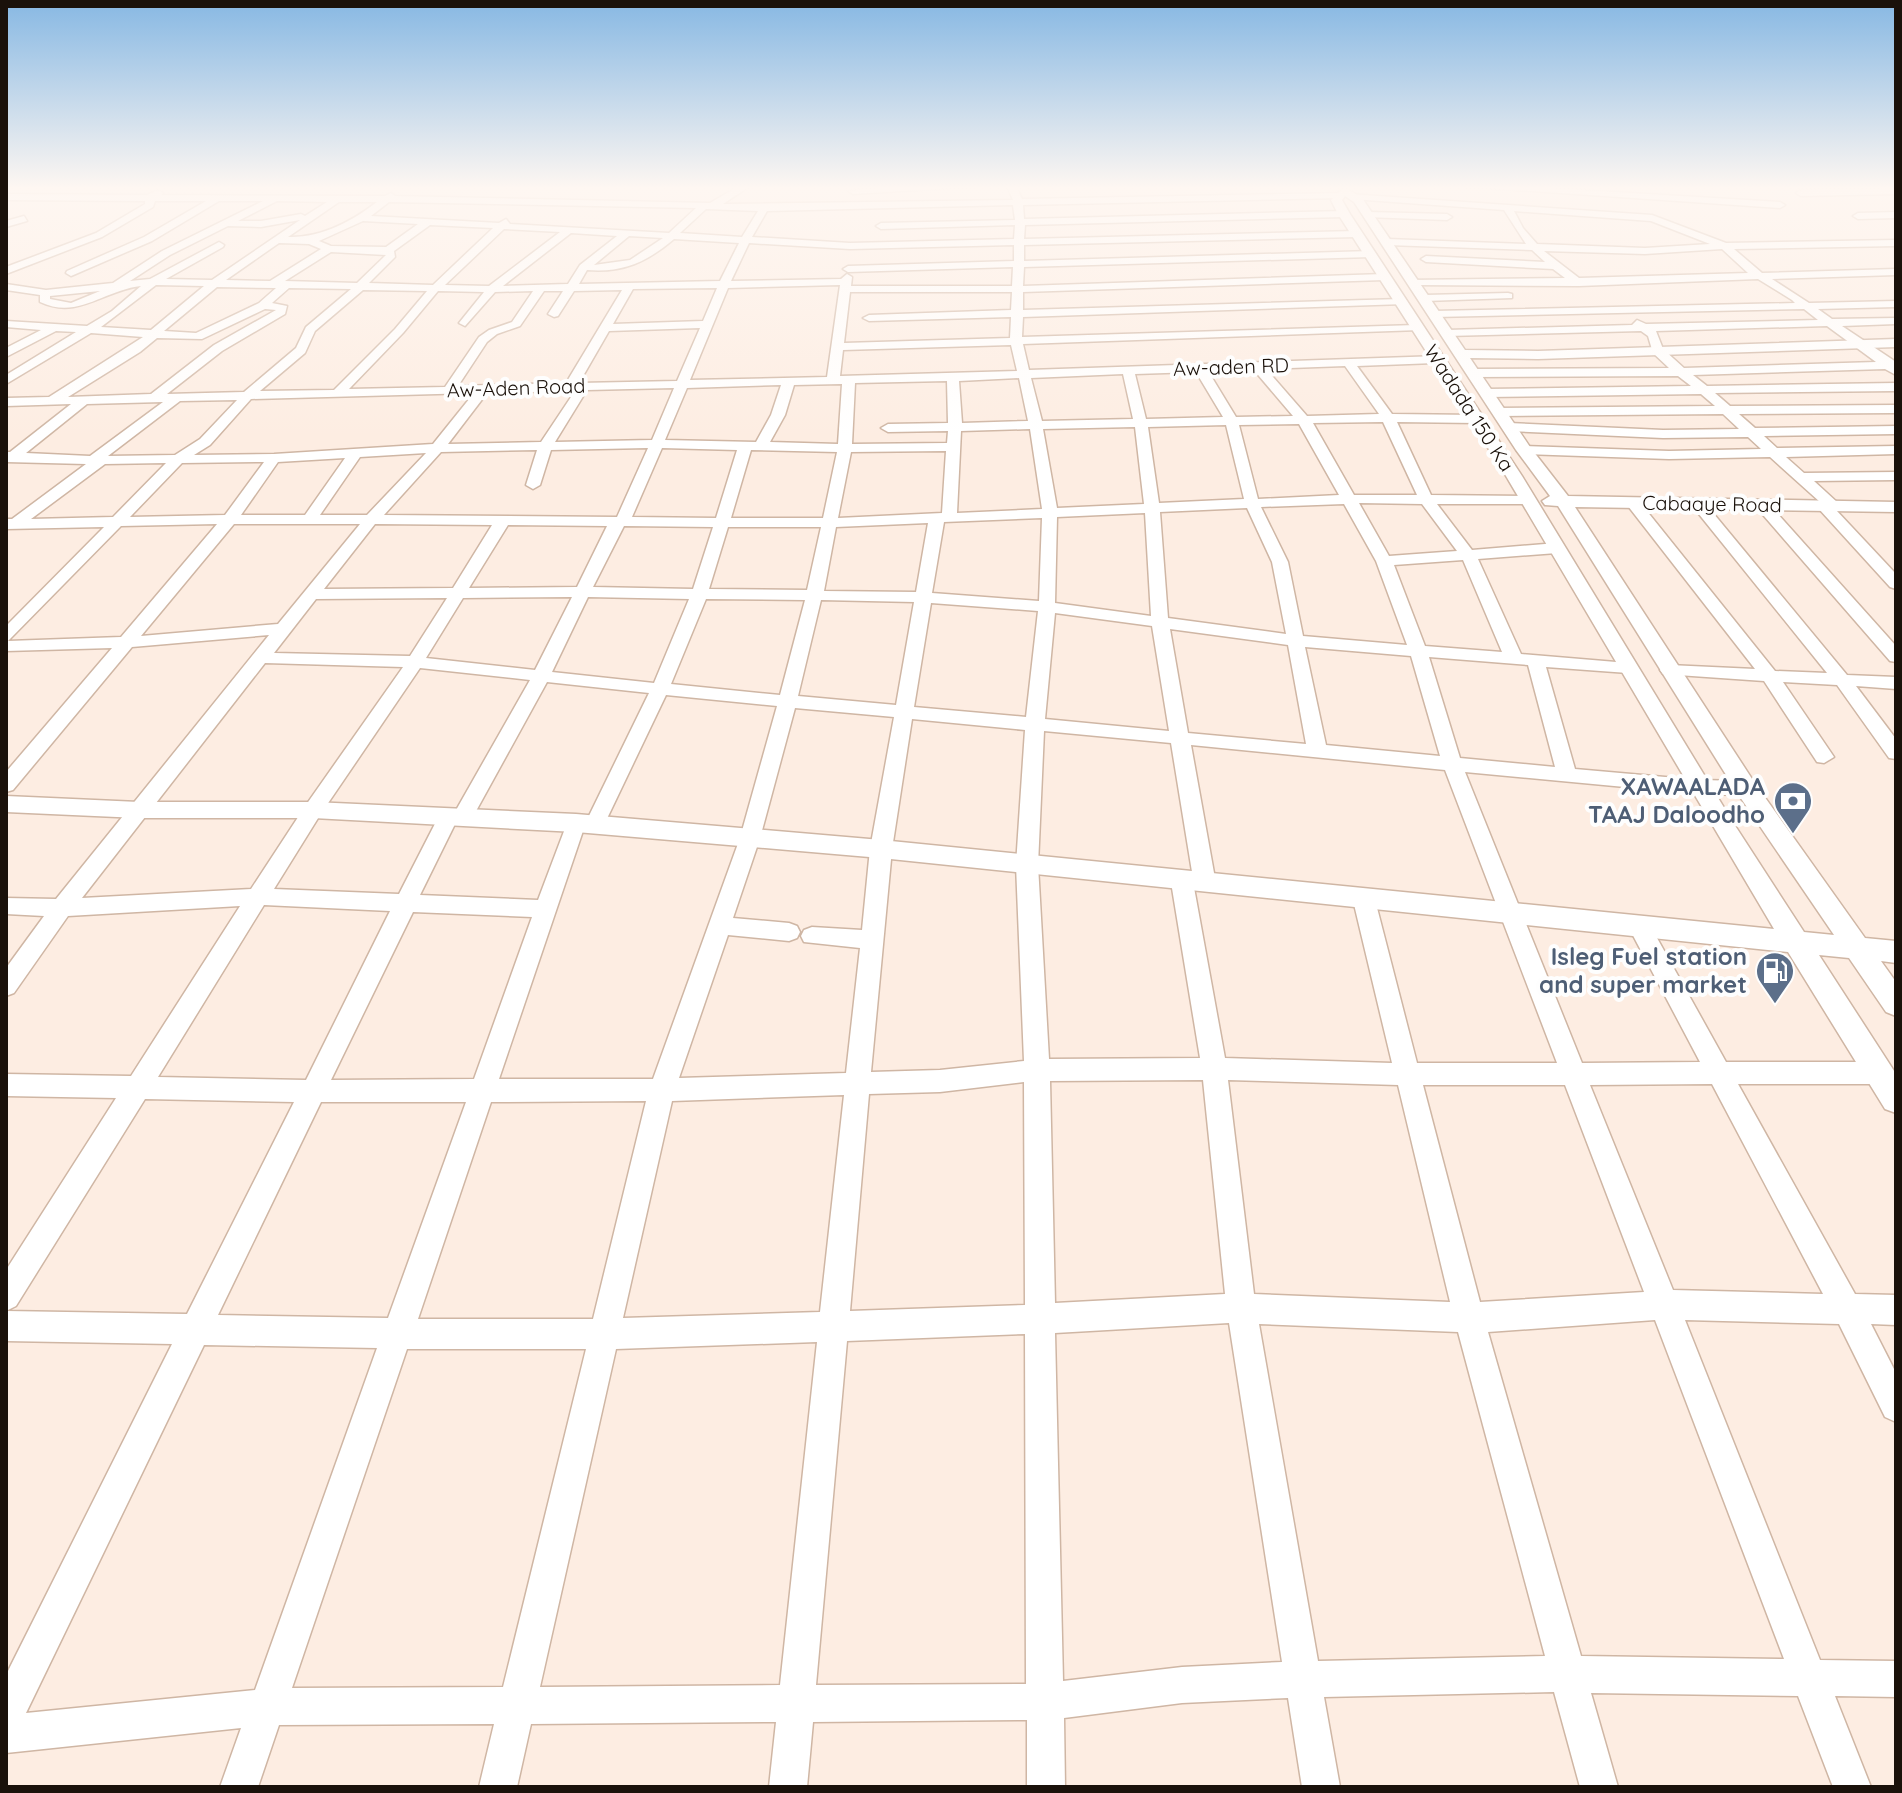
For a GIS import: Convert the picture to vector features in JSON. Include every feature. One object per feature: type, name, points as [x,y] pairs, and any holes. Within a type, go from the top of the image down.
[{"type":"street","points":[[34,270],[44,270]]},
{"type":"street","points":[[71,273],[79,270]]},
{"type":"street","points":[[6,287],[46,293],[44,300],[48,303],[78,305],[141,270]]},
{"type":"street","points":[[6,380],[116,313],[153,282],[175,270]]},
{"type":"street","points":[[52,401],[136,349],[233,270]]},
{"type":"street","points":[[273,284],[296,270]]},
{"type":"street","points":[[6,636],[178,459],[205,442],[248,395],[301,350],[310,329],[337,309],[378,270]]},
{"type":"street","points":[[336,395],[455,270]]},
{"type":"street","points":[[465,323],[492,289],[515,270]]},
{"type":"street","points":[[554,314],[582,270]]},
{"type":"street","points":[[6,1714],[405,901],[541,676],[620,522],[659,444],[681,382],[730,270]]},
{"type":"street","points":[[833,379],[847,270]]},
{"type":"street","points":[[58,272],[121,283],[492,289],[846,280],[965,270]]},
{"type":"street","points":[[1019,270],[1016,341],[1026,374],[1050,511],[1047,607],[1035,725],[1027,865],[1037,1070],[1046,1787]]},
{"type":"street","points":[[1196,270],[1218,351]]},
{"type":"street","name":"Wadada 150 Ka","points":[[1383,270],[1384,277],[1435,359],[1528,500],[1699,787],[1896,1100]]},
{"type":"street","name":"Wadada 150 Ka","points":[[1403,270],[1524,450],[1563,501],[1746,788],[1896,1004]]},
{"type":"street","points":[[1562,270],[1653,334],[1657,350],[1802,477],[1896,584]]},
{"type":"street","points":[[1752,270],[1894,367]]},
{"type":"street","points":[[1424,298],[1576,281],[1896,272]]},
{"type":"street","points":[[846,280],[1020,289],[1384,277]]},
{"type":"street","points":[[198,337],[263,305],[287,284]]},
{"type":"street","points":[[533,485],[546,445],[603,328],[630,286]]},
{"type":"street","points":[[449,390],[483,340],[493,332],[516,324],[541,288]]},
{"type":"street","points":[[1751,290],[1811,288]]},
{"type":"street","points":[[1424,298],[1517,296]]},
{"type":"street","points":[[1424,298],[1619,309],[1896,304]]},
{"type":"street","points":[[869,318],[1401,302]]},
{"type":"street","points":[[153,399],[228,342],[283,308],[263,305]]},
{"type":"street","points":[[1447,333],[1896,321]]},
{"type":"street","points":[[6,324],[198,337],[228,342]]},
{"type":"street","points":[[603,328],[707,324]]},
{"type":"street","points":[[6,353],[53,328]]},
{"type":"street","points":[[837,347],[1016,341],[1218,351],[1416,328]]},
{"type":"street","points":[[1461,354],[1538,355],[1896,343]]},
{"type":"street","name":"Aw-aden RD","points":[[1026,374],[1200,368],[1218,351],[1256,365],[1435,359]]},
{"type":"street","points":[[1348,362],[1388,418],[1426,499],[1469,556],[1514,659]]},
{"type":"street","points":[[1256,365],[1304,420],[1384,561],[1419,652],[1452,763],[1852,1787]]},
{"type":"street","points":[[1474,373],[1894,367]]},
{"type":"street","points":[[1200,368],[1232,422],[1252,504],[1280,562],[1317,749]]},
{"type":"street","points":[[1128,371],[1141,424],[1152,510],[1160,622],[1178,738],[1241,1308],[1321,1787]]},
{"type":"street","name":"Aw-Aden Road","points":[[6,402],[1026,374]]},
{"type":"street","points":[[788,1787],[881,849],[907,711],[924,597],[943,516],[954,447],[953,377]]},
{"type":"street","points":[[498,1787],[662,1090],[750,838],[814,597],[845,446],[849,378]]},
{"type":"street","points":[[239,1787],[399,1334],[544,909],[586,824],[660,689],[699,595],[720,524],[754,444],[778,415],[789,380]]},
{"type":"street","points":[[1487,393],[1896,387]]},
{"type":"street","points":[[6,986],[62,908],[311,594],[371,520],[439,448],[484,389]]},
{"type":"street","points":[[9,526],[176,398]]},
{"type":"street","points":[[9,458],[84,400]]},
{"type":"street","points":[[1504,419],[1896,409]]},
{"type":"street","points":[[888,428],[955,424],[1477,419]]},
{"type":"street","points":[[1504,419],[1663,434],[1896,430]]},
{"type":"street","points":[[9,458],[274,458],[546,445],[954,447]]},
{"type":"street","points":[[1524,450],[1669,455],[1896,450]]},
{"type":"street","points":[[310,519],[354,455]]},
{"type":"street","points":[[6,785],[230,519],[274,458]]},
{"type":"street","points":[[1802,477],[1896,476]]},
{"type":"street","points":[[9,526],[230,519],[829,523],[1347,499],[1528,500]]},
{"type":"street","name":"Cabaaye Road","points":[[1528,500],[1895,508]]},
{"type":"street","points":[[1633,503],[1770,676],[1824,757]]},
{"type":"street","points":[[1699,505],[1842,680],[1896,753]]},
{"type":"street","points":[[1762,505],[1896,657]]},
{"type":"street","points":[[6,1296],[313,810],[415,662],[502,522]]},
{"type":"street","points":[[1384,561],[1557,548]]},
{"type":"street","points":[[311,594],[582,592],[924,597],[1047,607],[1298,641],[1628,668]]},
{"type":"street","points":[[6,646],[127,642],[284,629]]},
{"type":"street","points":[[262,658],[415,662],[1035,725],[1699,787],[1746,788]]},
{"type":"street","points":[[1535,660],[1567,774]]},
{"type":"street","points":[[1669,670],[1896,683]]},
{"type":"street","points":[[6,804],[139,810],[313,810],[586,824],[881,849],[1896,952]]},
{"type":"street","points":[[6,906],[62,908],[260,897],[544,909]]},
{"type":"street","points":[[1364,900],[1469,1318],[1599,1787]]},
{"type":"street","points":[[719,925],[873,940]]},
{"type":"street","points":[[1639,926],[1847,1309],[1896,1406]]},
{"type":"street","points":[[6,1085],[310,1091],[662,1090],[859,1085],[1037,1070],[1214,1069],[1406,1074],[1879,1073]]},
{"type":"street","points":[[6,1326],[196,1332],[603,1334],[1041,1319],[1241,1308],[1469,1318],[1665,1305],[1896,1310]]},
{"type":"street","points":[[6,1734],[268,1707],[1044,1702],[1182,1685],[1302,1679],[1566,1674],[1896,1679]]},
{"type":"place","name":"XAWAALADA TAAJ Daloodho","points":[[1793,835]]},
{"type":"place","name":"Isleg Fuel station and super market","points":[[1775,1005]]}]
